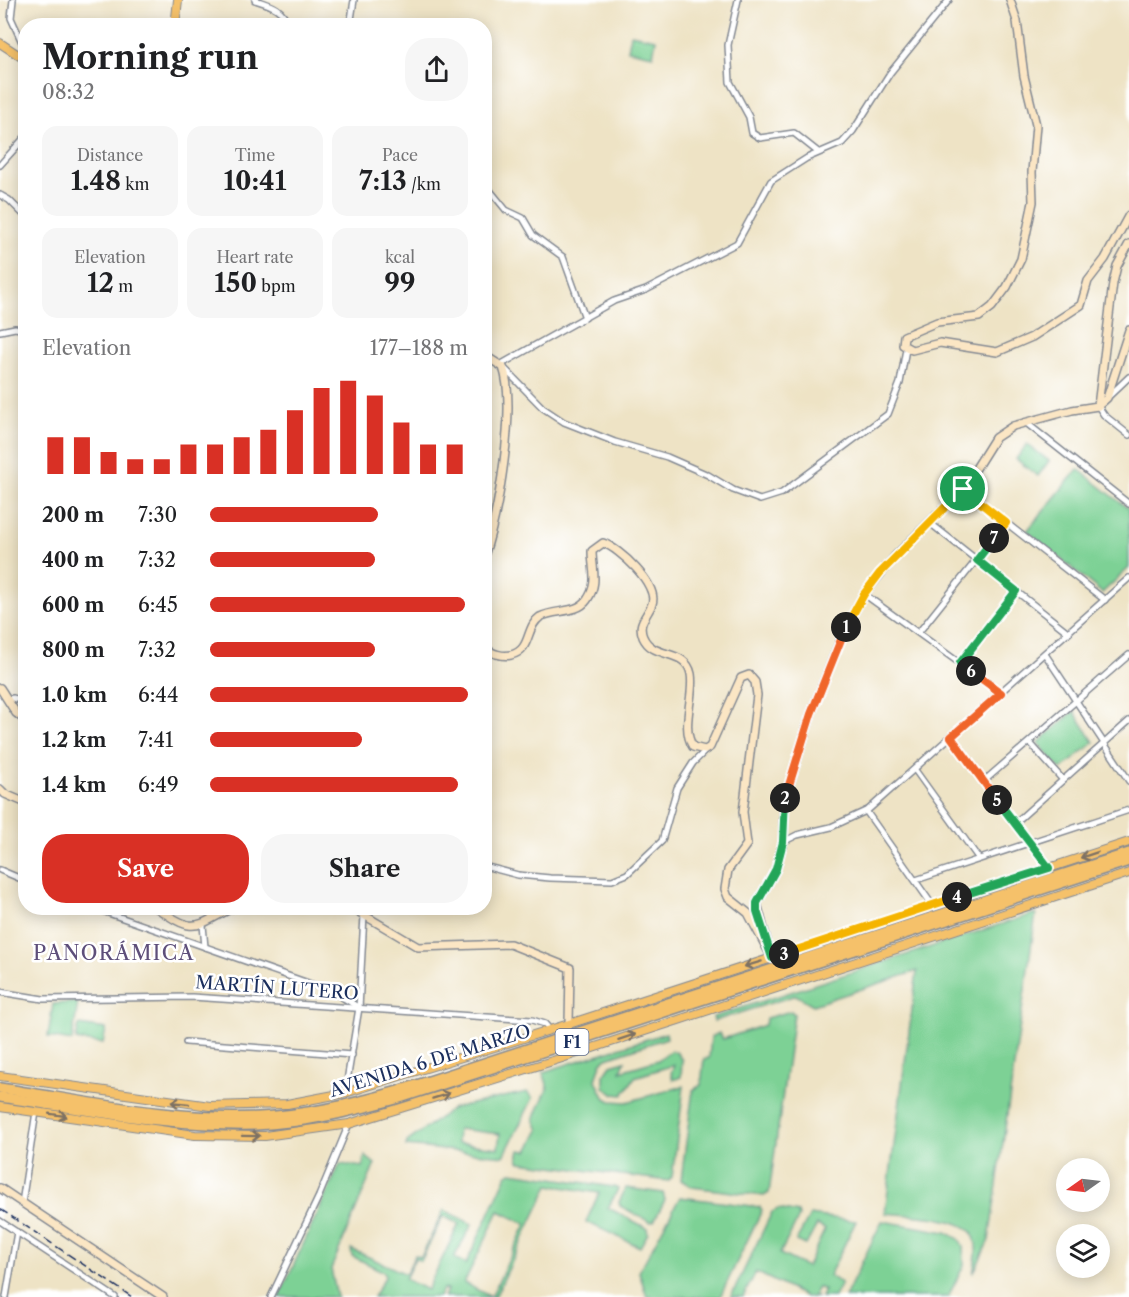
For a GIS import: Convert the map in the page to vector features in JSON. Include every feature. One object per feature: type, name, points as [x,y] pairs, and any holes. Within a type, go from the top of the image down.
[{"type":"highway","name":"AVENIDA 6 DE MARZO","points":[[0,1088],[211,1117],[259,1117],[330,1109],[398,1091],[1129,853]]},
{"type":"highway","name":"AVENIDA 6 DE MARZO","points":[[0,1097],[209,1125],[257,1125],[334,1114],[400,1098],[1129,861]]},
{"type":"main road","points":[[176,18],[178,0]]},
{"type":"main road","points":[[0,43],[18,55]]},
{"type":"main road","name":"AVENIDA 6 DE MARZO","points":[[0,1076],[210,1106],[287,1104],[345,1093],[569,1024],[1129,842]]},
{"type":"main road","name":"AVENIDA 6 DE MARZO","points":[[0,1107],[168,1132],[223,1136],[265,1136],[349,1124],[559,1059],[1129,873]]},
{"type":"street","points":[[13,0],[11,18],[18,33]]},
{"type":"street","points":[[255,0],[274,6],[284,13],[286,18]]},
{"type":"street","points":[[351,18],[354,0]]},
{"type":"street","points":[[738,0],[728,45],[730,82],[749,117],[752,132],[760,138],[796,134],[818,152]]},
{"type":"street","points":[[501,366],[614,301],[646,290],[737,243],[771,181],[818,152],[842,143],[853,131],[890,74],[949,0]]},
{"type":"street","points":[[492,360],[543,408],[564,422],[615,442],[667,457],[733,490],[760,500],[782,493],[888,414],[900,383],[906,349],[902,341],[904,336],[937,322],[979,317],[992,307],[1007,287],[1021,259],[1033,202],[1032,171],[1036,125],[1024,76],[1017,21],[1010,0]]},
{"type":"street","points":[[0,165],[18,145]]},
{"type":"street","points":[[492,193],[506,210],[523,218],[533,235],[563,257],[585,318]]},
{"type":"street","points":[[0,195],[18,209]]},
{"type":"street","points":[[906,349],[940,343],[997,352],[1008,350],[1032,337],[1081,305],[1088,281],[1105,259],[1129,215]]},
{"type":"street","points":[[1129,244],[1117,266],[1113,283],[1098,406],[1104,415],[1129,435]]},
{"type":"street","points":[[0,331],[18,329]]},
{"type":"street","points":[[1107,398],[1114,369],[1129,330]]},
{"type":"street","points":[[492,523],[501,486],[507,434],[508,391],[501,366]]},
{"type":"street","points":[[772,958],[757,911],[757,903],[776,869],[783,842],[784,802],[811,714],[843,633],[864,594],[896,555],[963,489],[995,438],[1013,426],[1025,422],[1098,406],[1129,377]]},
{"type":"street","points":[[1025,422],[1129,504]]},
{"type":"street","points":[[963,489],[1105,600]]},
{"type":"street","points":[[930,523],[1069,633]]},
{"type":"street","points":[[920,632],[1006,523]]},
{"type":"street","points":[[492,653],[499,656],[521,651],[526,645],[533,624],[539,618],[578,608],[586,602],[595,579],[592,551],[603,543],[611,545],[631,561],[653,595],[652,603],[641,626],[648,647],[656,652],[673,655],[687,665],[691,674],[688,735],[693,747],[705,750],[710,747]]},
{"type":"street","points":[[783,842],[797,835],[831,827],[866,811],[915,770],[1129,578]]},
{"type":"street","points":[[960,663],[1016,591]]},
{"type":"street","points":[[864,594],[920,632],[1001,693]]},
{"type":"street","points":[[1045,654],[1129,781]]},
{"type":"street","points":[[984,782],[1129,656]]},
{"type":"street","points":[[492,868],[518,875],[550,878],[612,880],[627,874],[662,841],[677,789],[693,763],[710,747],[741,678],[749,675],[755,682],[757,695],[743,812],[747,844],[728,870],[725,889],[728,897],[748,913],[772,958]]},
{"type":"street","points":[[0,688],[18,715]]},
{"type":"street","points":[[8,699],[18,700]]},
{"type":"street","points":[[1014,823],[1129,721]]},
{"type":"street","points":[[951,737],[1049,868]]},
{"type":"street","points":[[1030,742],[1063,780]]},
{"type":"street","points":[[915,770],[979,859]]},
{"type":"street","points":[[0,789],[4,794],[18,800]]},
{"type":"street","points":[[915,880],[1129,810]]},
{"type":"street","points":[[866,811],[933,906]]},
{"type":"street","points":[[0,870],[18,878]]},
{"type":"street","points":[[114,915],[334,992],[359,1008]]},
{"type":"street","points":[[169,915],[181,923],[192,926],[203,925],[220,915]]},
{"type":"street","points":[[345,1093],[359,1008],[364,915]]},
{"type":"street","points":[[367,915],[418,947],[510,944],[570,968],[569,1024]]},
{"type":"street","points":[[203,925],[205,947]]},
{"type":"street","name":"MARTÍN LUTERO","points":[[0,992],[43,999],[192,997],[359,1008],[532,1020],[545,1024],[550,1030]]},
{"type":"street","points":[[186,1042],[352,1055]]},
{"type":"street","points":[[22,1203],[36,1112]]},
{"type":"street","points":[[271,1297],[319,1196],[349,1124]]},
{"type":"street","points":[[0,1188],[164,1297]]},
{"type":"street","points":[[0,1221],[115,1297]]},
{"type":"street","points":[[6,1297],[17,1233]]},
{"type":"green space","points":[[631,34],[656,39],[653,55],[628,50]]},
{"type":"green space","points":[[1027,444],[1049,461],[1038,476],[1016,459]]},
{"type":"green space","points":[[1078,469],[1129,509],[1129,568],[1102,593],[1027,531]]},
{"type":"green space","points":[[1074,711],[1094,742],[1061,770],[1038,743]]},
{"type":"green space","points":[[1036,913],[989,1240],[973,1274],[975,1241],[971,1232],[964,1227],[943,1219],[885,1213],[917,971],[813,1005],[796,995],[714,1021],[713,1017]]},
{"type":"green space","points":[[78,1002],[72,1041],[48,1037],[53,1004]]},
{"type":"green space","points":[[791,1011],[794,1014],[769,1193],[764,1196],[692,1187],[681,1180],[693,1090],[701,1085],[704,1059],[709,1058],[711,1037],[719,1033],[723,1039],[765,1025],[766,1018]]},
{"type":"green space","points":[[79,1025],[106,1029],[103,1044],[76,1040]]},
{"type":"green space","points":[[666,1033],[667,1038],[607,1058],[601,1063],[596,1080],[604,1097],[611,1101],[627,1102],[684,1086],[672,1177],[669,1181],[520,1162],[518,1159],[520,1150],[528,1151],[539,1130],[534,1119],[548,1087],[543,1072]]},
{"type":"green space","points":[[670,1051],[676,1052],[682,1060],[681,1077],[673,1080],[671,1073],[674,1065],[635,1077],[623,1095],[613,1094],[604,1087],[604,1075],[611,1065],[625,1061],[621,1071],[658,1060]]},
{"type":"green space","points":[[527,1092],[533,1098],[504,1156],[406,1146],[407,1142],[453,1108]],"holes":[[[458,1129],[500,1134],[498,1148],[457,1143]]]},
{"type":"green space","points":[[365,1156],[375,1164],[331,1269],[337,1297],[279,1297],[340,1164],[363,1167]]},
{"type":"green space","points":[[511,1172],[614,1187],[618,1189],[608,1208],[647,1228],[648,1233],[640,1247],[586,1222],[599,1193],[549,1185],[495,1297],[491,1297],[444,1297],[447,1290],[443,1289],[439,1297],[373,1297],[385,1277],[384,1272],[352,1256],[351,1249],[406,1274],[415,1255],[421,1257],[444,1210],[472,1224],[454,1258],[466,1264],[507,1175]],"holes":[[[499,1211],[526,1224],[491,1297],[464,1283]],[[443,1216],[459,1224],[427,1290],[405,1279],[415,1258],[421,1261]]]},
{"type":"green space","points":[[626,1188],[663,1193],[665,1200],[654,1221],[650,1222],[620,1206],[619,1202]]},
{"type":"green space","points":[[680,1197],[760,1207],[762,1210],[720,1297],[647,1297],[639,1272]]},
{"type":"green space","points":[[778,1209],[798,1213],[799,1217],[780,1254],[807,1267],[825,1229],[817,1225],[806,1245],[796,1241],[810,1215],[856,1221],[829,1276],[841,1283],[834,1297],[821,1297],[824,1290],[818,1287],[814,1295],[818,1297],[806,1297],[756,1272],[743,1297],[731,1297],[772,1212]]},
{"type":"green space","points":[[882,1221],[946,1232],[959,1239],[963,1246],[964,1265],[948,1297],[845,1297]]},
{"type":"railway","points":[[0,1209],[132,1297]]},
{"type":"district","name":"PANORÁMICA","points":[[114,953]]},
{"type":"route","points":[[963,489],[1006,523],[977,560],[1016,591],[960,663],[1001,693],[951,737],[1049,868],[772,958],[757,911],[757,903],[776,869],[783,842],[784,802],[825,676],[843,633],[864,594],[896,555],[963,489]]}]
